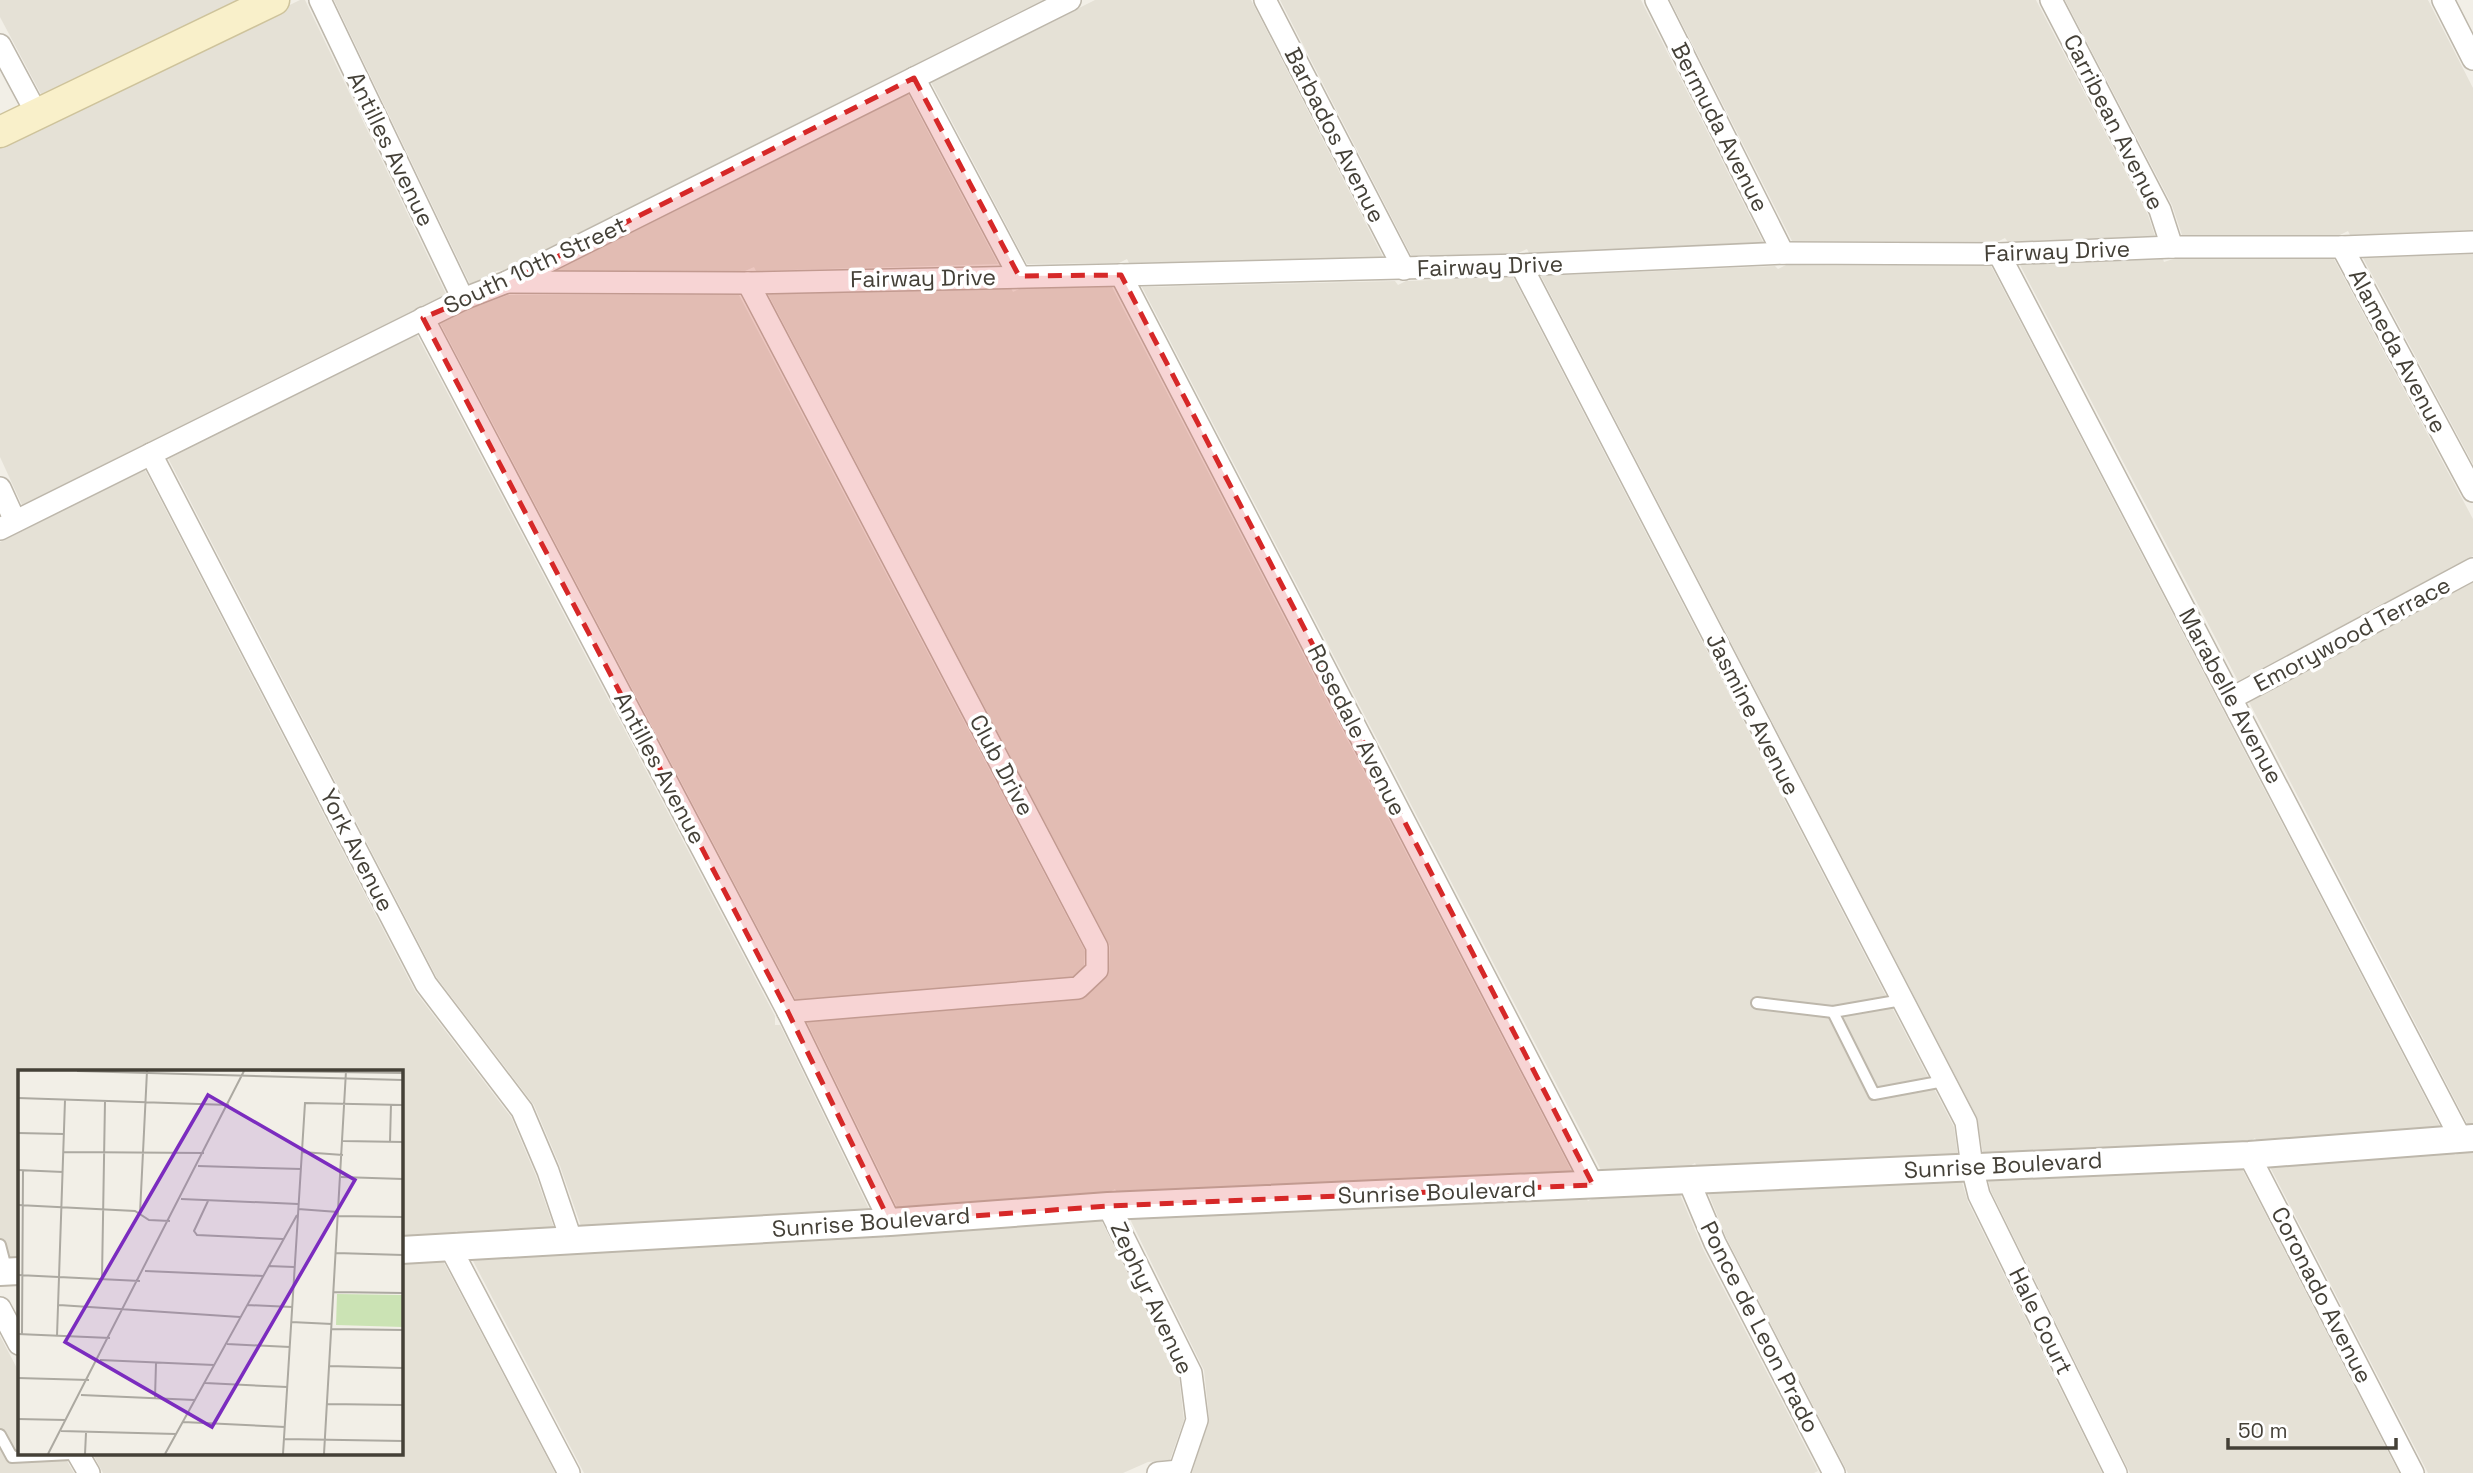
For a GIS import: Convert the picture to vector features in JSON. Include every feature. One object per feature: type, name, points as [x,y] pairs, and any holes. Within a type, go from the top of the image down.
[{"type":"main road","points":[[0,132],[274,0]]},
{"type":"street","name":"Antilles Avenue","points":[[320,0],[463,299]]},
{"type":"street","name":"South 10th Street","points":[[8,525],[423,318],[507,282],[1070,0]]},
{"type":"street","name":"Barbados Avenue","points":[[1265,0],[1404,269]]},
{"type":"street","name":"Bermuda Avenue","points":[[1656,0],[1783,253]]},
{"type":"street","name":"Carribean Avenue","points":[[2051,0],[2160,210],[2172,247]]},
{"type":"street","points":[[2442,0],[2473,59]]},
{"type":"street","points":[[0,45],[37,114]]},
{"type":"street","points":[[914,78],[1019,276]]},
{"type":"street","name":"Fairway Drive","points":[[507,282],[748,283],[1404,269],[1783,253],[1999,254],[2172,247],[2342,247],[2473,242]]},
{"type":"street","name":"Alameda Avenue","points":[[2342,247],[2473,491]]},
{"type":"street","name":"Marabelle Avenue","points":[[1999,254],[2467,1139]]},
{"type":"street","name":"Jasmine Avenue","points":[[1521,265],[1966,1122],[1972,1167]]},
{"type":"street","name":"Rosedale Avenue","points":[[1121,275],[1593,1185]]},
{"type":"street","name":"Club Drive","points":[[748,283],[1097,947],[1097,970],[1077,988],[788,1012]]},
{"type":"street","name":"Antilles Avenue","points":[[423,318],[788,1012],[890,1222]]},
{"type":"street","name":"York Avenue","points":[[151,454],[426,984],[523,1110],[548,1171],[571,1239]]},
{"type":"street","points":[[0,488],[8,525]]},
{"type":"street","name":"Emorywood Terrace","points":[[2232,698],[2473,569]]},
{"type":"street","name":"Sunrise Boulevard","points":[[402,1250],[890,1222],[1108,1206],[2249,1155],[2467,1139]]},
{"type":"street","name":"Coronado Avenue","points":[[2249,1155],[2413,1473]]},
{"type":"street","name":"Hale Court","points":[[1972,1167],[1979,1195],[2116,1473]]},
{"type":"street","name":"Ponce de Leon Prado","points":[[1688,1179],[1715,1243],[1834,1473]]},
{"type":"street","name":"Zephyr Avenue","points":[[1108,1206],[1191,1373],[1197,1420],[1172,1472]]},
{"type":"street","points":[[450,1247],[569,1473]]},
{"type":"street","points":[[0,1308],[18,1342]]},
{"type":"street","points":[[79,1456],[89,1473]]},
{"type":"lane","points":[[1757,1003],[1833,1013],[1902,1000]]},
{"type":"lane","points":[[1833,1013],[1874,1094],[1944,1081]]},
{"type":"lane","points":[[0,1245],[9,1272]]},
{"type":"lane","points":[[0,1435],[12,1457],[32,1456]]},
{"type":"highlighted area","points":[[914,78],[1019,276],[1121,275],[1593,1185],[1108,1206],[890,1222],[788,1012],[423,318],[507,282]]},
{"type":"shaded area","points":[[0,0],[247,0],[43,98],[0,17]]},
{"type":"shaded area","points":[[300,0],[305,0],[446,294],[22,505],[0,457],[0,145]]},
{"type":"shaded area","points":[[334,0],[1043,0],[505,270],[496,271],[495,275],[470,284]]},
{"type":"shaded area","points":[[1095,0],[1251,0],[1383,257],[1129,263],[1127,259],[1119,263],[1027,264],[931,82]]},
{"type":"shaded area","points":[[1280,0],[1641,0],[1763,242],[1529,253],[1527,249],[1518,253],[1412,257]]},
{"type":"shaded area","points":[[1670,0],[2036,0],[2148,215],[2155,236],[2008,242],[2005,238],[1997,242],[1792,241]]},
{"type":"shaded area","points":[[2065,0],[2428,0],[2473,88],[2473,230],[2350,235],[2348,231],[2340,235],[2182,235],[2172,205]]},
{"type":"shaded area","points":[[908,94],[998,264],[756,271],[754,267],[745,271],[556,271]]},
{"type":"shaded area","points":[[2473,254],[2473,464],[2363,258]]},
{"type":"shaded area","points":[[2163,259],[2164,262],[2173,259],[2334,259],[2473,519],[2473,556],[2238,681],[2020,265]]},
{"type":"shaded area","points":[[1786,265],[1991,266],[2441,1128],[2257,1142],[2255,1138],[2247,1143],[1983,1154],[1977,1117],[1541,276],[1775,266],[1778,269]]},
{"type":"shaded area","points":[[1513,277],[1954,1127],[1958,1156],[1697,1167],[1695,1163],[1686,1168],[1602,1172],[1142,287],[1395,281],[1398,285],[1406,281]]},
{"type":"shaded area","points":[[1112,287],[1573,1174],[1117,1193],[1115,1189],[1106,1194],[898,1209],[807,1022],[1077,1000],[1086,996],[1105,978],[1109,970],[1110,946],[768,294],[1011,288],[1013,292],[1021,288]]},
{"type":"shaded area","points":[[508,295],[739,295],[1085,951],[1084,966],[1073,977],[796,1000],[440,323]]},
{"type":"shaded area","points":[[417,335],[775,1016],[775,1025],[780,1025],[870,1211],[581,1226],[560,1166],[534,1105],[437,978],[168,458]]},
{"type":"shaded area","points":[[145,470],[415,991],[511,1117],[554,1228],[459,1234],[457,1231],[448,1235],[402,1238],[402,1070],[18,1070],[18,1259],[0,1260],[0,542]]},
{"type":"shaded area","points":[[2473,582],[2473,1126],[2469,1127],[2249,702]]},
{"type":"shaded area","points":[[2473,1150],[2473,1473],[2428,1473],[2269,1165],[2453,1151],[2455,1155]]},
{"type":"shaded area","points":[[2241,1167],[2399,1473],[2130,1473],[1991,1191],[1988,1178]]},
{"type":"shaded area","points":[[1961,1179],[1968,1202],[2102,1473],[1848,1473],[1726,1237],[1707,1190]]},
{"type":"shaded area","points":[[1679,1192],[1703,1249],[1818,1471],[1192,1473],[1209,1418],[1204,1370],[1129,1217],[1585,1197],[1588,1201],[1596,1197]]},
{"type":"shaded area","points":[[1100,1218],[1179,1377],[1184,1420],[1170,1460],[1148,1462],[1123,1473],[584,1473],[471,1257],[562,1251],[563,1254],[573,1251],[881,1234],[884,1238],[892,1233]]},
{"type":"shaded area","points":[[442,1259],[555,1473],[103,1473],[94,1456],[402,1456],[402,1261]]},
{"type":"shaded area","points":[[0,1336],[18,1370],[18,1456],[64,1456],[74,1473],[0,1473]]}]
